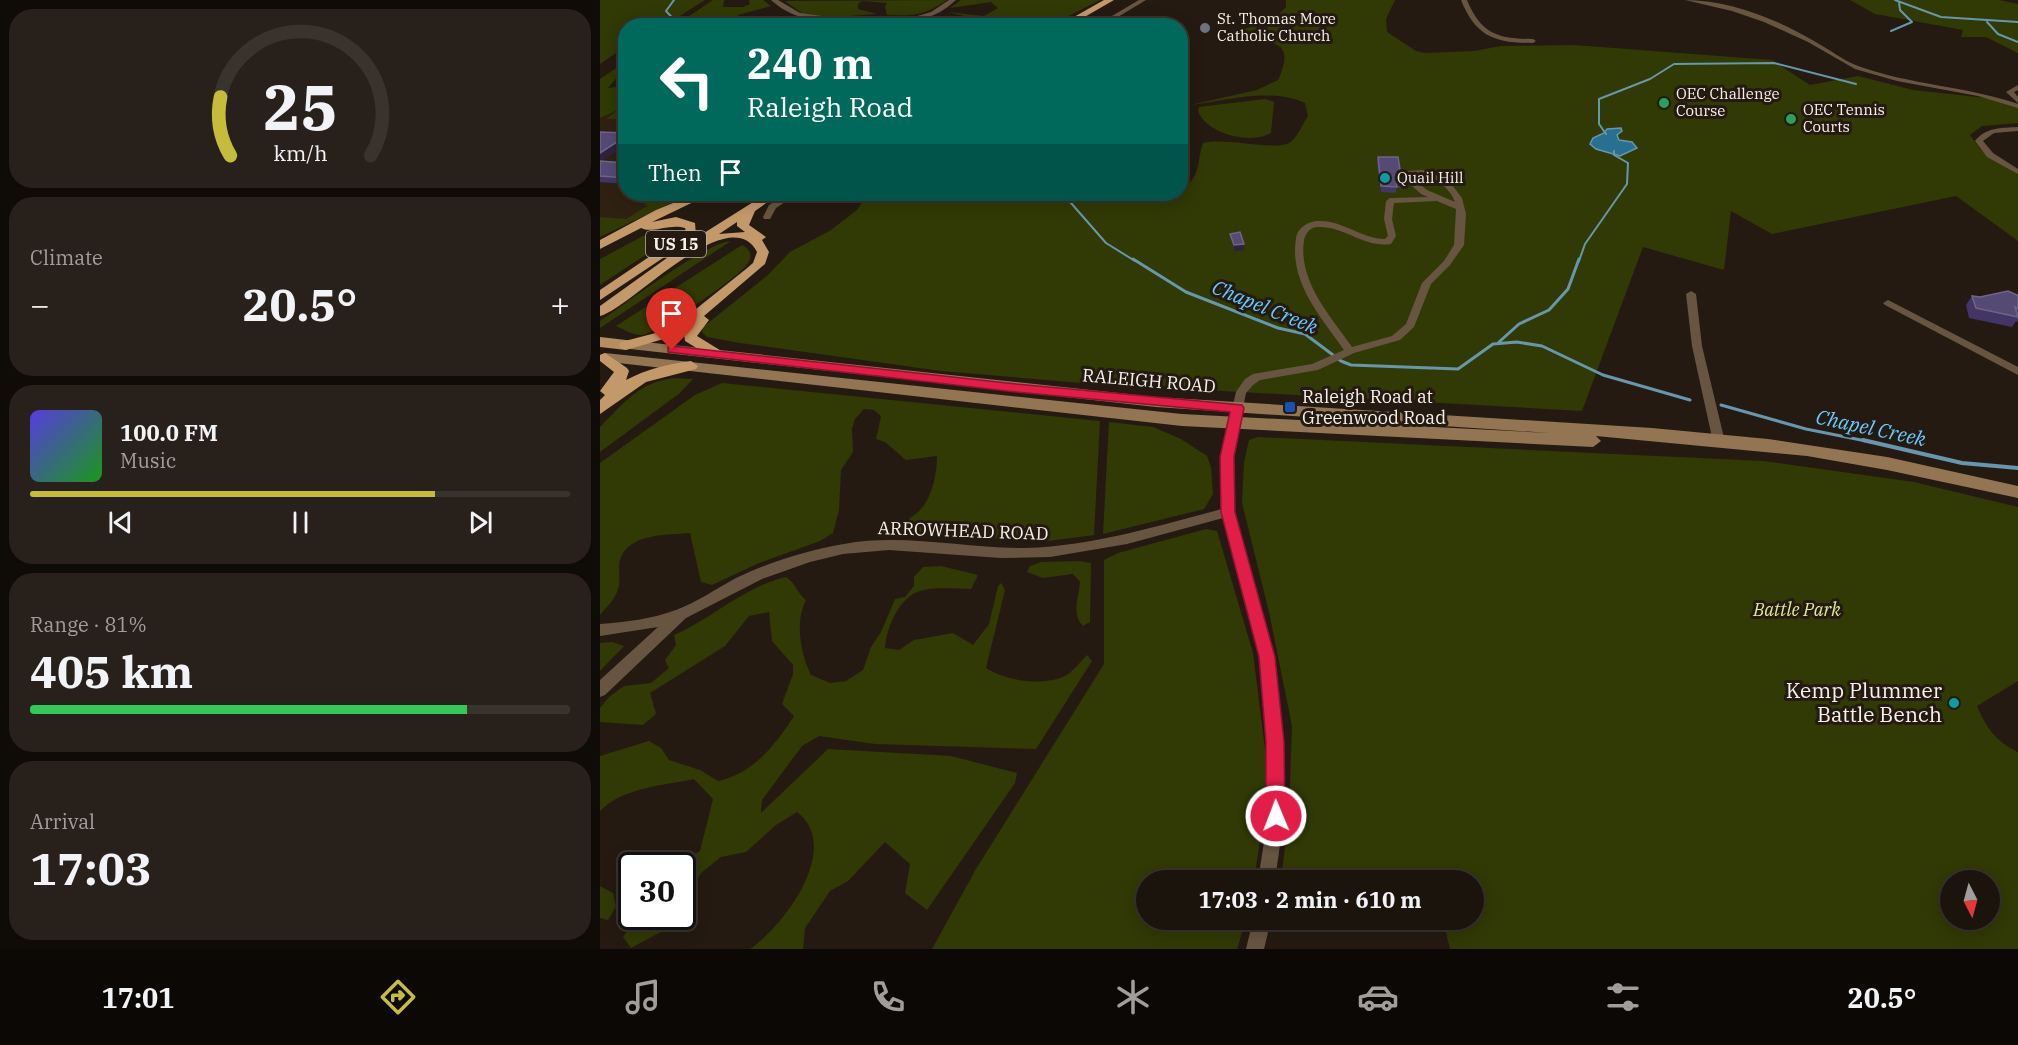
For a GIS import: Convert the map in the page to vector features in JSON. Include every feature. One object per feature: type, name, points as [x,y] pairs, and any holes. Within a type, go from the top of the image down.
[{"type":"highway","points":[[1077,18],[1110,0]]},
{"type":"highway","points":[[1091,18],[1124,0]]},
{"type":"highway","points":[[600,245],[688,201]]},
{"type":"highway","name":"US 15","points":[[600,296],[742,201]]},
{"type":"highway","name":"US 15","points":[[600,312],[689,248],[762,201]]},
{"type":"highway","points":[[718,355],[693,342],[689,335],[696,325],[759,273],[770,260],[772,254],[769,244],[743,226],[744,218],[751,208]]},
{"type":"highway","points":[[600,250],[634,231],[663,223],[683,222],[691,226],[692,233]]},
{"type":"highway","points":[[626,345],[665,337],[682,329],[751,272],[759,264],[764,252],[755,241],[734,235],[689,248]]},
{"type":"highway","points":[[600,399],[621,375],[620,368],[602,357]]},
{"type":"highway","points":[[600,409],[621,389],[636,379],[657,371],[691,366]]},
{"type":"main road","name":"RALEIGH ROAD","points":[[600,342],[1016,388],[1235,416]]},
{"type":"main road","name":"RALEIGH ROAD","points":[[602,357],[1137,416],[1235,416],[1652,434],[1696,441],[1804,449],[1860,458],[2018,492]]},
{"type":"street","points":[[774,0],[789,12],[809,18]]},
{"type":"street","points":[[917,18],[932,14],[953,0]]},
{"type":"street","points":[[1112,18],[1143,0]]},
{"type":"street","points":[[1464,0],[1476,23],[1492,37],[1533,41]]},
{"type":"street","points":[[1688,0],[1695,0],[1785,29],[1844,63],[1864,70],[1979,94],[2018,106]]},
{"type":"street","points":[[2018,87],[2010,92],[2018,101]]},
{"type":"street","points":[[2018,129],[1991,132],[1982,136],[1979,141],[1985,151],[2018,172]]},
{"type":"street","points":[[1268,870],[1276,816],[1275,742],[1267,657],[1228,512],[1227,457],[1241,392],[1253,379],[1327,362],[1350,351],[1396,338],[1410,325],[1427,283],[1447,263],[1459,244],[1461,208],[1454,191],[1446,183],[1424,172],[1409,173],[1410,182],[1437,198],[1461,208]]},
{"type":"street","points":[[1350,351],[1318,306],[1306,284],[1300,260],[1301,232],[1310,225],[1327,224],[1375,243],[1388,242],[1392,236],[1388,219],[1390,216],[1389,201],[1437,198]]},
{"type":"street","points":[[767,217],[772,207],[782,201]]},
{"type":"street","points":[[1691,294],[1697,346],[1719,442]]},
{"type":"street","points":[[1888,303],[2018,371]]},
{"type":"street","name":"ARROWHEAD ROAD","points":[[600,630],[624,628],[686,612],[755,576],[801,559],[846,549],[940,546],[997,552],[1049,552],[1115,542],[1228,512]]},
{"type":"street","points":[[600,690],[654,638],[686,612]]},
{"type":"street","points":[[1255,949],[1260,930]]},
{"type":"shaded area","points":[[618,103],[618,201],[659,201],[646,211],[617,225],[600,222],[600,108]]},
{"type":"green space","points":[[600,0],[705,0],[677,18],[618,18],[618,52],[600,64]]},
{"type":"green space","points":[[713,0],[724,0],[723,7],[743,7],[750,4],[749,0],[763,0],[771,6],[738,15],[739,18],[686,18]]},
{"type":"green space","points":[[947,0],[925,12],[904,15],[887,15],[885,7],[887,3],[862,1],[858,4],[858,9],[877,14],[822,18],[803,14],[785,1]]},
{"type":"green space","points":[[961,0],[1100,0],[1065,18],[973,18],[948,12],[984,16],[998,8],[991,2],[950,8]]},
{"type":"green space","points":[[1286,0],[1395,0],[1386,19],[1387,32],[1416,51],[1424,53],[1474,51],[1501,46],[1574,45],[1772,60],[1810,85],[1858,76],[1913,90],[1987,98],[2018,106],[2018,123],[1982,126],[1970,135],[1981,150],[2018,173],[2018,241],[1956,196],[1772,234],[1731,211],[1724,270],[1643,247],[1582,411],[1081,383],[941,371],[740,343],[707,337],[702,332],[703,327],[768,275],[790,252],[831,230],[857,210],[863,201],[1135,203],[1188,201],[1188,184],[1197,169],[1203,143],[1282,145],[1292,141],[1308,116],[1305,103],[1278,96],[1233,98],[1190,105],[1257,90],[1278,80],[1284,57],[1278,45],[1234,39],[1237,30],[1270,23],[1286,7]]},
{"type":"green space","points":[[1850,0],[1999,0],[2018,4],[2018,53],[1986,37],[1961,37],[1963,30],[1875,14]]},
{"type":"green space","points":[[618,67],[618,76],[608,88],[618,87],[618,110],[600,118],[600,79]]},
{"type":"green space","points":[[1265,99],[1274,102],[1271,133],[1252,138],[1219,131],[1210,126],[1198,111],[1199,107]]},
{"type":"green space","points":[[618,110],[618,118],[606,119]]},
{"type":"green space","points":[[675,201],[600,237],[600,217],[626,219],[647,206],[643,202]]},
{"type":"green space","points":[[662,233],[670,235],[653,250],[600,285],[600,259],[643,236]]},
{"type":"green space","points":[[731,241],[600,328],[600,321],[666,275],[704,252]]},
{"type":"green space","points":[[742,245],[749,250],[750,260],[742,270],[680,315],[642,335],[616,326]]},
{"type":"green space","points":[[693,379],[680,393],[600,452],[600,427],[617,410],[642,389],[662,380]]},
{"type":"green space","points":[[722,383],[1100,421],[1094,535],[1048,541],[906,534],[898,531],[924,506],[935,478],[937,456],[906,460],[885,442],[876,439],[881,416],[874,410],[864,409],[855,419],[852,429],[853,452],[841,470],[839,510],[833,533],[820,541],[759,563],[712,585],[701,582],[690,533],[660,535],[640,540],[624,551],[619,564],[617,592],[600,615],[600,463],[695,395]]},
{"type":"green space","points":[[1109,422],[1153,427],[1181,439],[1207,456],[1211,467],[1213,494],[1204,509],[1103,534]]},
{"type":"green space","name":"Battle Park","points":[[1258,437],[1763,461],[1914,482],[2018,507],[2018,681],[1977,706],[1993,733],[2004,744],[2018,752],[2018,949],[1450,949],[1445,930],[1484,930],[1484,870],[1282,870],[1289,814],[1292,726],[1269,612],[1242,503],[1244,462],[1249,440]]},
{"type":"green space","points":[[1206,529],[1217,531],[1253,653],[1269,781],[1256,870],[1136,870],[1136,930],[1243,930],[1237,949],[932,949],[976,869],[1104,664],[1104,560],[1118,553]]},
{"type":"green space","points":[[1041,562],[1091,563],[1090,622],[1083,626],[1077,616],[1080,582],[1073,574],[1043,578],[1027,572],[1030,566]]},
{"type":"green space","points":[[941,566],[978,575],[971,589],[930,589],[915,593],[908,598],[891,622],[885,648],[899,650],[914,640],[953,633],[973,645],[989,624],[998,586],[1001,583],[1005,590],[986,668],[994,673],[1015,679],[1048,681],[1067,675],[1087,655],[1092,661],[1036,749],[875,744],[819,736],[802,746],[762,800],[761,813],[828,749],[951,756],[1017,773],[1015,783],[927,910],[905,893],[910,864],[885,842],[848,881],[830,891],[805,928],[803,949],[750,949],[778,923],[804,885],[811,865],[814,845],[810,827],[797,812],[776,825],[746,852],[721,857],[701,873],[696,882],[696,853],[700,851],[713,799],[694,779],[632,792],[620,797],[600,811],[600,756],[649,741],[661,748],[669,760],[700,770],[718,781],[753,765],[771,747],[794,716],[782,704],[793,674],[793,665],[772,641],[769,612],[749,616],[725,646],[650,693],[656,714],[643,725],[600,722],[600,708],[609,697],[624,686],[651,683],[669,668],[665,660],[676,645],[674,635],[742,595],[786,577],[806,600],[801,617],[800,637],[811,675],[830,683],[846,681],[863,670],[871,647],[881,632],[895,599],[905,597],[914,586],[914,577],[923,567]]},
{"type":"green space","points":[[612,642],[624,646],[600,671],[600,643]]},
{"type":"green space","points":[[600,886],[613,893],[616,907],[608,920],[600,918]]},
{"type":"green space","points":[[628,930],[663,930],[631,948],[623,937]]},
{"type":"water","points":[[1621,128],[1622,131],[1617,135],[1619,140],[1632,142],[1637,148],[1620,156],[1596,149],[1590,144],[1593,138],[1607,129]]},
{"type":"building","points":[[600,132],[618,133],[618,141],[600,153]]},
{"type":"building","name":"Quail Hill","points":[[1378,157],[1398,157],[1402,182],[1396,182],[1397,187],[1381,186]]},
{"type":"building","points":[[600,161],[618,162],[618,177],[600,176]]},
{"type":"building","points":[[1240,232],[1244,244],[1234,245],[1230,234]]},
{"type":"building","points":[[2008,291],[2018,295],[2018,309],[2015,307],[2018,317],[1976,308],[1972,296],[1980,297]]},
{"type":"waterway","name":"Chapel Creek","points":[[673,18],[666,11],[674,0]]},
{"type":"waterway","points":[[1895,0],[1941,17],[2018,22]]},
{"type":"waterway","points":[[1891,31],[1912,22],[1900,10],[1899,2]]},
{"type":"waterway","points":[[1987,22],[1998,34],[2018,42]]},
{"type":"waterway","points":[[1606,134],[1599,124],[1599,99],[1650,79],[1674,64],[1774,63],[1856,84]]},
{"type":"waterway","points":[[1579,261],[1585,244],[1627,184],[1628,163],[1614,155],[1614,151]]},
{"type":"waterway","name":"Chapel Creek","points":[[1068,201],[1106,243],[1135,261]]},
{"type":"waterway","name":"Chapel Creek","points":[[1133,259],[1186,292],[1278,328],[1305,334],[1341,361],[1351,365],[1458,369],[1493,344],[1517,342],[1542,346],[1603,375],[1690,400]]},
{"type":"waterway","points":[[1499,342],[1519,324],[1549,310],[1568,289],[1579,259]]},
{"type":"waterway","name":"Chapel Creek","points":[[1721,405],[1806,429],[1871,442]]},
{"type":"waterway","name":"Chapel Creek","points":[[1863,440],[1962,463],[2018,468]]},
{"type":"place","name":"St. Thomas More Catholic Church","points":[[1205,28]]},
{"type":"place","name":"OEC Challenge Course","points":[[1664,103]]},
{"type":"place","name":"OEC Tennis Courts","points":[[1791,119]]},
{"type":"place","name":"Quail Hill","points":[[1385,178]]},
{"type":"place","name":"Raleigh Road at Greenwood Road","points":[[1290,407]]},
{"type":"place","name":"Kemp Plummer Battle Bench","points":[[1954,703]]},
{"type":"route","points":[[672,350],[1016,388],[1237,408],[1227,457],[1228,512],[1258,616],[1267,657],[1275,742],[1276,816]]}]
